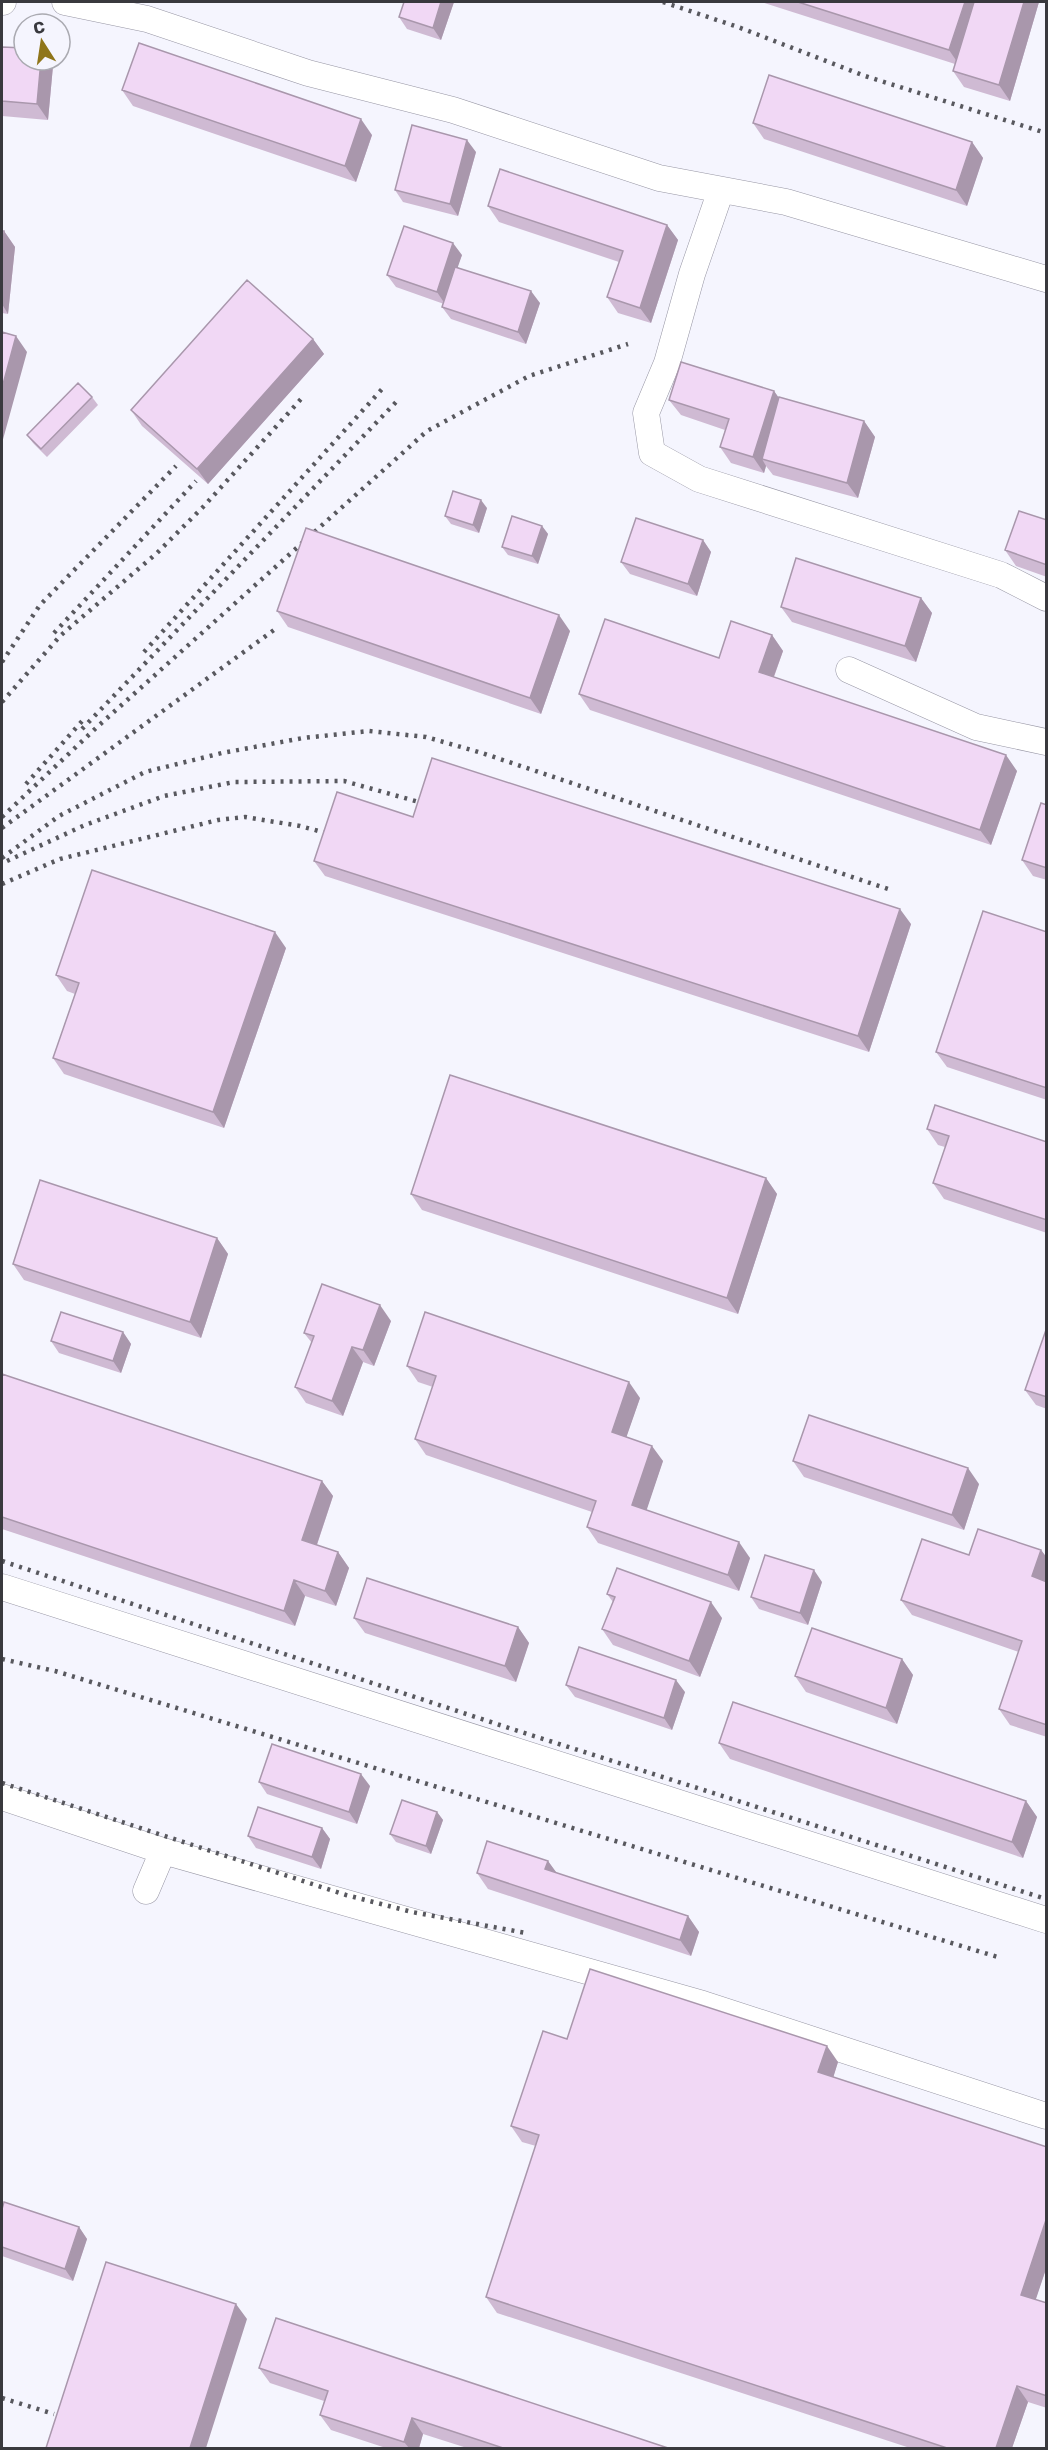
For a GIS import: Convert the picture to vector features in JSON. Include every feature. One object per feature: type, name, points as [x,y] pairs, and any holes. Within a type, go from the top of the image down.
[{"type":"lane","points":[[65,2],[147,19],[308,73],[453,110],[659,178],[786,202],[1047,279]]},
{"type":"lane","points":[[721,190],[692,274],[667,363],[646,413],[652,453],[699,479],[1000,575],[1047,598]]},
{"type":"lane","points":[[849,670],[976,727],[1047,742]]},
{"type":"lane","points":[[2,1587],[1047,1920]]},
{"type":"lane","points":[[2,1797],[163,1851],[703,2004],[1047,2116]]},
{"type":"lane","points":[[146,1891],[163,1851]]},
{"type":"building","points":[[404,2],[441,2],[433,28],[399,17]]},
{"type":"building","points":[[798,2],[965,2],[949,50]]},
{"type":"building","points":[[974,2],[1024,2],[999,85],[953,71]]},
{"type":"building","points":[[139,43],[361,119],[345,166],[122,90]]},
{"type":"building","points":[[2,47],[12,47],[12,72],[40,72],[37,104],[2,101]]},
{"type":"building","points":[[769,75],[972,142],[956,190],[753,123]]},
{"type":"building","points":[[412,125],[467,140],[450,204],[395,190]]},
{"type":"building","points":[[500,169],[667,225],[640,308],[607,297],[623,251],[488,206]]},
{"type":"building","points":[[404,226],[453,243],[437,292],[387,275]]},
{"type":"building","points":[[2,231],[4,231],[2,256]]},
{"type":"building","points":[[455,267],[531,291],[518,332],[442,307]]},
{"type":"building","points":[[247,280],[313,339],[197,469],[131,410]]},
{"type":"building","points":[[2,332],[16,336],[2,388]]},
{"type":"building","points":[[681,362],[774,391],[753,457],[720,447],[729,419],[669,400]]},
{"type":"building","points":[[78,383],[92,397],[41,449],[27,435]]},
{"type":"building","points":[[779,397],[864,421],[847,483],[762,459]]},
{"type":"building","points":[[453,491],[481,500],[473,525],[445,516]]},
{"type":"building","points":[[1019,511],[1047,520],[1047,565],[1005,550]]},
{"type":"building","points":[[512,516],[542,526],[532,556],[502,547]]},
{"type":"building","points":[[636,518],[703,540],[688,584],[621,562]]},
{"type":"building","points":[[306,528],[559,615],[530,698],[277,611]]},
{"type":"building","points":[[796,558],[921,598],[905,646],[781,607]]},
{"type":"building","points":[[605,619],[719,658],[731,621],[772,635],[759,672],[1006,755],[980,830],[579,694]]},
{"type":"building","points":[[432,758],[900,909],[858,1036],[314,861],[337,792],[413,817]]},
{"type":"building","points":[[1041,803],[1047,805],[1047,868],[1022,860]]},
{"type":"building","points":[[92,870],[275,932],[213,1112],[53,1058],[79,983],[56,975]]},
{"type":"building","points":[[983,911],[1047,932],[1047,1088],[936,1052]]},
{"type":"building","points":[[450,1075],[766,1178],[727,1298],[411,1194]]},
{"type":"building","points":[[935,1105],[1047,1142],[1047,1220],[933,1183],[949,1136],[927,1129]]},
{"type":"building","points":[[40,1180],[217,1238],[190,1322],[13,1264]]},
{"type":"building","points":[[322,1284],[380,1305],[363,1350],[352,1347],[332,1401],[295,1387],[314,1336],[304,1333]]},
{"type":"building","points":[[61,1312],[123,1332],[113,1361],[51,1341]]},
{"type":"building","points":[[425,1312],[629,1382],[612,1432],[652,1446],[632,1505],[739,1542],[728,1575],[587,1527],[596,1501],[415,1439],[436,1376],[407,1366]]},
{"type":"building","points":[[1047,1327],[1047,1397],[1025,1390]]},
{"type":"building","points":[[2,1374],[322,1481],[302,1540],[338,1552],[325,1591],[294,1580],[284,1611],[2,1517]]},
{"type":"building","points":[[809,1415],[968,1468],[952,1515],[793,1461]]},
{"type":"building","points":[[978,1529],[1041,1550],[1032,1576],[1047,1582],[1047,1725],[999,1709],[1022,1641],[901,1600],[922,1539],[969,1555]]},
{"type":"building","points":[[765,1555],[814,1570],[800,1613],[751,1597]]},
{"type":"building","points":[[617,1568],[711,1602],[689,1661],[602,1629],[615,1597],[607,1594]]},
{"type":"building","points":[[367,1578],[518,1627],[505,1666],[354,1618]]},
{"type":"building","points":[[812,1628],[902,1659],[886,1708],[795,1676]]},
{"type":"building","points":[[579,1647],[676,1680],[664,1718],[566,1685]]},
{"type":"building","points":[[733,1702],[1026,1801],[1012,1842],[719,1743]]},
{"type":"building","points":[[272,1744],[361,1774],[349,1812],[259,1782]]},
{"type":"building","points":[[402,1800],[437,1812],[426,1846],[390,1834]]},
{"type":"building","points":[[258,1807],[322,1828],[312,1857],[248,1836]]},
{"type":"building","points":[[487,1841],[548,1861],[545,1869],[688,1916],[680,1940],[477,1873]]},
{"type":"building","points":[[590,1969],[827,2046],[818,2072],[1047,2147],[1047,2217],[1021,2295],[1047,2303],[1047,2396],[1017,2386],[996,2448],[947,2448],[486,2297],[539,2135],[511,2126],[543,2031],[567,2039]]},
{"type":"building","points":[[4,2202],[79,2227],[65,2269],[2,2247]]},
{"type":"building","points":[[106,2262],[236,2304],[190,2448],[46,2448]]},
{"type":"building","points":[[276,2318],[668,2448],[503,2448],[412,2418],[404,2442],[320,2415],[328,2391],[259,2368]]},
{"type":"railway","points":[[663,2],[738,27],[865,76],[1046,133]]},
{"type":"railway","points":[[2,817],[96,728],[427,431],[529,376],[628,344]]},
{"type":"railway","points":[[144,652],[383,388]]},
{"type":"railway","points":[[2,702],[60,636],[157,553],[204,506],[302,398]]},
{"type":"railway","points":[[82,729],[398,400]]},
{"type":"railway","points":[[2,662],[40,605],[176,466]]},
{"type":"railway","points":[[54,633],[196,481]]},
{"type":"railway","points":[[2,828],[274,630]]},
{"type":"railway","points":[[26,784],[84,719]]},
{"type":"railway","points":[[2,858],[59,816],[145,772],[222,753],[303,738],[369,731],[426,737],[482,753],[891,890]]},
{"type":"railway","points":[[7,861],[85,825],[164,796],[234,782],[344,781],[426,804]]},
{"type":"railway","points":[[2,884],[60,859],[218,820],[245,817],[300,826],[326,833]]},
{"type":"railway","points":[[2,1561],[512,1729],[1046,1899]]},
{"type":"railway","points":[[2,1659],[55,1671],[1001,1958]]},
{"type":"railway","points":[[2,1783],[346,1895],[412,1912],[526,1933]]},
{"type":"railway","points":[[2,2398],[54,2414]]}]
